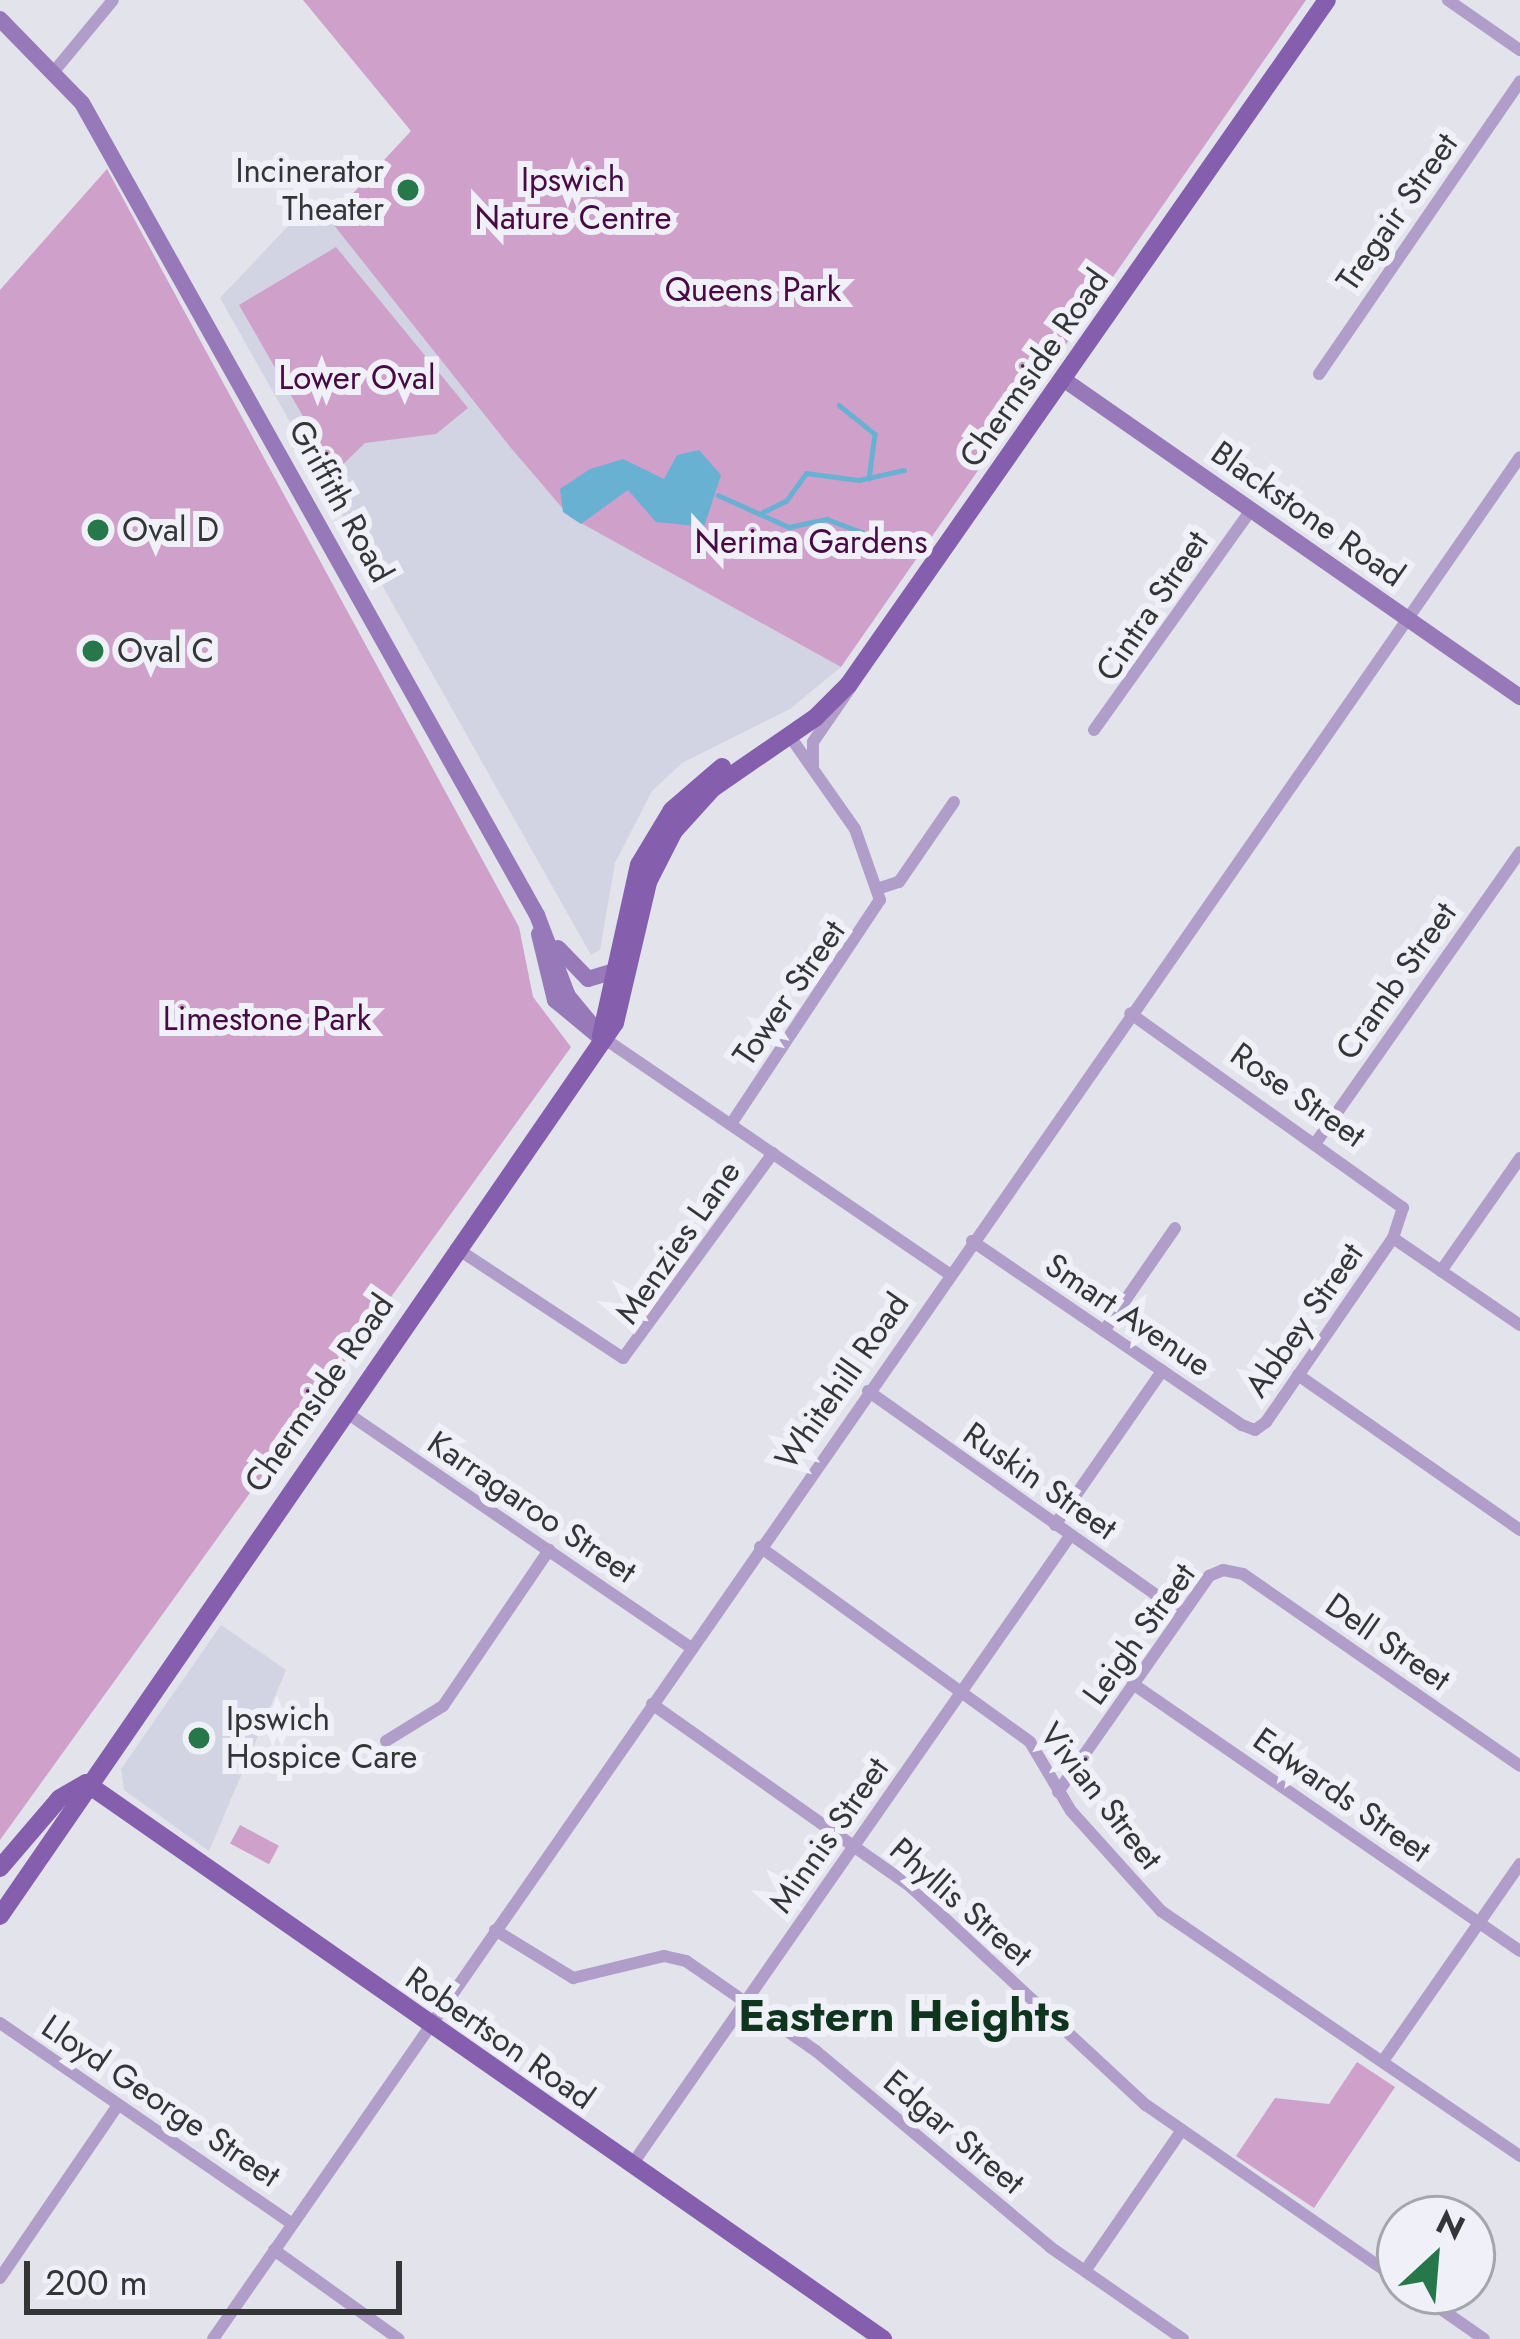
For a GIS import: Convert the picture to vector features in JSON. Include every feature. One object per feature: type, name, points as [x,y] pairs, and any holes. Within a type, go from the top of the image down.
[{"type":"main road","name":"Chermside Road","points":[[601,1036],[632,883],[660,825],[707,777],[789,734],[852,680],[1327,0]]},
{"type":"main road","name":"Chermside Road","points":[[2,1914],[86,1783],[621,1012],[648,882],[668,840],[704,796],[767,747]]},
{"type":"main road","name":"Chermside Road","points":[[0,1868],[60,1798],[86,1783]]},
{"type":"main road","name":"Robertson Road","points":[[86,1783],[883,2339]]},
{"type":"street","points":[[56,69],[113,0]]},
{"type":"street","points":[[1448,0],[1520,50]]},
{"type":"street","name":"Griffith Road","points":[[0,19],[56,69],[532,904],[568,996],[601,1036]]},
{"type":"street","name":"Tregair Street","points":[[1319,374],[1520,81]]},
{"type":"street","name":"Blackstone Road","points":[[1063,380],[1520,697]]},
{"type":"street","name":"Whitehill Road","points":[[213,2339],[1520,457]]},
{"type":"street","name":"Cintra Street","points":[[1094,730],[1250,510]]},
{"type":"street","points":[[814,768],[815,740],[845,704],[852,680]]},
{"type":"street","points":[[789,734],[855,829],[880,888]]},
{"type":"street","name":"Tower Street","points":[[730,1124],[874,918],[880,888],[899,881],[954,802]]},
{"type":"street","name":"Cramb Street","points":[[1316,1141],[1520,852]]},
{"type":"street","name":"Griffith Road","points":[[532,904],[555,1000],[578,1027],[601,1036],[949,1274]]},
{"type":"street","points":[[549,938],[584,978],[615,971]]},
{"type":"street","name":"Rose Street","points":[[1130,1013],[1399,1201],[1404,1222],[1394,1238]]},
{"type":"street","name":"Menzies Lane","points":[[457,1248],[623,1358],[773,1153]]},
{"type":"street","points":[[1441,1271],[1520,1158]]},
{"type":"street","points":[[1104,1331],[1175,1228]]},
{"type":"street","points":[[1394,1238],[1520,1325]]},
{"type":"street","name":"Abbey Street","points":[[1256,1430],[1394,1238]]},
{"type":"street","name":"Smart Avenue","points":[[972,1241],[1256,1430]]},
{"type":"street","points":[[1055,1525],[1162,1371]]},
{"type":"street","points":[[1298,1375],[1520,1530]]},
{"type":"street","name":"Ruskin Street","points":[[868,1391],[1182,1613]]},
{"type":"street","name":"Karragaroo Street","points":[[344,1410],[691,1647]]},
{"type":"street","name":"Minnis Street","points":[[631,2166],[1070,1536]]},
{"type":"street","name":"Vivian Street","points":[[760,1547],[1030,1742],[1058,1792],[1161,1911],[1520,2156]]},
{"type":"street","points":[[386,1741],[443,1706],[549,1550]]},
{"type":"street","name":"Leigh Street","points":[[1058,1792],[1209,1576],[1223,1570]]},
{"type":"street","name":"Dell Street","points":[[1223,1570],[1243,1574],[1520,1766]]},
{"type":"street","name":"Edwards Street","points":[[1133,1684],[1520,1951]]},
{"type":"street","name":"Phyllis Street","points":[[652,1703],[911,1887],[1182,2130],[1376,2264]]},
{"type":"street","points":[[1383,2061],[1520,1864]]},
{"type":"street","name":"Edgar Street","points":[[495,1930],[557,1975],[573,1978],[664,1956],[686,1961],[816,2051],[1085,2271],[1183,2339]]},
{"type":"street","name":"Lloyd George Street","points":[[0,2023],[292,2224]]},
{"type":"street","points":[[0,2278],[118,2105]]},
{"type":"street","points":[[1085,2271],[1182,2130]]},
{"type":"street","points":[[274,2250],[399,2339]]},
{"type":"street","points":[[1450,2315],[1484,2339]]},
{"type":"shaded area","points":[[311,216],[329,219],[570,517],[841,667],[790,709],[682,763],[652,791],[615,863],[600,950],[591,955],[220,298],[289,225]]},
{"type":"shaded area","name":"Ipswich Hospice Care","points":[[221,1625],[286,1670],[209,1851],[124,1790],[121,1769]]},
{"type":"green space","name":"Queens Park","points":[[303,0],[1306,0],[841,667],[570,517],[511,448],[329,219],[411,131]]},
{"type":"green space","name":"Limestone Park","points":[[107,169],[519,927],[533,997],[571,1047],[0,1840],[0,290]]},
{"type":"green space","name":"Lower Oval","points":[[336,247],[468,408],[436,434],[365,443],[335,472],[239,305]]},
{"type":"green space","points":[[240,1825],[279,1846],[269,1864],[230,1844]]},
{"type":"green space","points":[[1357,2062],[1395,2087],[1314,2208],[1236,2156],[1275,2098],[1329,2104]]},
{"type":"water","points":[[699,450],[721,475],[704,527],[656,522],[628,490],[581,524],[563,512],[560,489],[590,469],[623,459],[664,479],[677,455]]},
{"type":"waterway","points":[[839,405],[875,434],[869,479]]},
{"type":"waterway","points":[[763,512],[786,501],[806,473],[859,480],[904,470]]},
{"type":"waterway","points":[[718,495],[789,527],[827,519],[867,534],[887,533]]},
{"type":"place","name":"Incinerator Theater","points":[[408,190]]},
{"type":"place","name":"Oval D","points":[[98,530]]},
{"type":"place","name":"Oval C","points":[[93,651]]},
{"type":"place","name":"Ipswich Hospice Care","points":[[199,1738]]},
{"type":"district","name":"Eastern Heights","points":[[904,2016]]},
{"type":"park label","name":"Ipswich Nature Centre","points":[[573,199]]},
{"type":"park label","name":"Nerima Gardens","points":[[811,542]]}]
